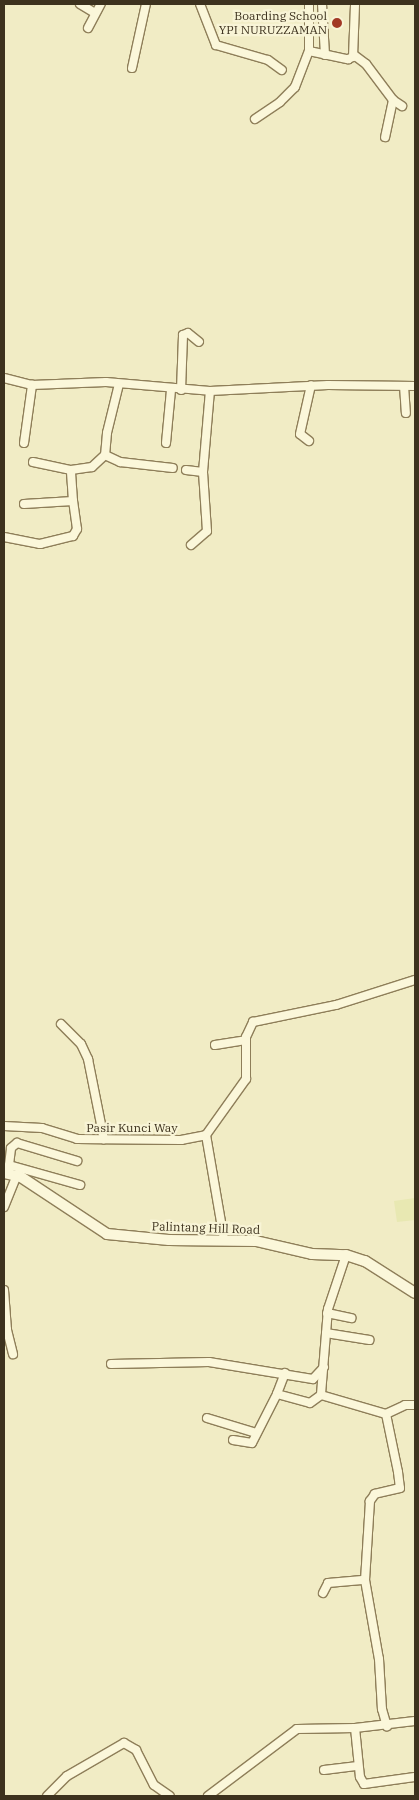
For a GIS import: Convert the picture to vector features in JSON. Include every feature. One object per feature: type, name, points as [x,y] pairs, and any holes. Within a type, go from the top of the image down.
[{"type":"street","points":[[80,4],[95,13]]},
{"type":"street","points":[[88,28],[100,4]]},
{"type":"street","points":[[132,68],[146,4]]},
{"type":"street","points":[[200,4],[216,45],[268,60],[282,70]]},
{"type":"street","points":[[255,119],[280,102],[295,87],[309,51],[309,4],[323,4],[325,54]]},
{"type":"street","points":[[309,51],[348,60],[354,54],[355,4]]},
{"type":"street","points":[[354,54],[366,64],[393,100],[402,106]]},
{"type":"street","points":[[385,138],[393,100]]},
{"type":"street","points":[[181,390],[183,335],[188,333],[199,342]]},
{"type":"street","points":[[4,378],[32,385],[119,384],[172,390],[210,391],[311,385],[415,386]]},
{"type":"street","points":[[33,462],[72,470],[92,467],[105,456],[107,432],[119,384]]},
{"type":"street","points":[[24,443],[32,385]]},
{"type":"street","points":[[309,441],[300,434],[311,385]]},
{"type":"street","points":[[404,386],[406,413]]},
{"type":"street","points":[[166,443],[172,390]]},
{"type":"street","points":[[191,545],[207,531],[203,472],[210,391]]},
{"type":"street","points":[[105,456],[126,463],[173,468]]},
{"type":"street","points":[[4,537],[40,544],[73,536],[77,529],[73,501],[72,470]]},
{"type":"street","points":[[186,470],[203,472]]},
{"type":"street","points":[[24,504],[73,501]]},
{"type":"street","points":[[224,1239],[206,1135],[246,1079],[246,1040],[250,1026],[258,1020],[336,1005],[415,980]]},
{"type":"street","points":[[61,1024],[81,1044],[88,1058],[104,1139]]},
{"type":"street","points":[[215,1045],[246,1040]]},
{"type":"street","name":"Pasir Kunci Way","points":[[4,1126],[42,1128],[77,1140],[181,1140],[206,1135]]},
{"type":"street","points":[[4,1207],[10,1171],[11,1148],[17,1143],[77,1162]]},
{"type":"street","points":[[10,1171],[80,1185]]},
{"type":"street","name":"Palintang Hill Road","points":[[10,1171],[107,1234],[169,1240],[224,1239],[261,1241],[312,1254],[346,1255],[365,1261],[415,1293]]},
{"type":"street","points":[[278,1394],[310,1403],[320,1395],[328,1313],[346,1255]]},
{"type":"street","points":[[4,1290],[6,1330],[13,1354]]},
{"type":"street","points":[[328,1313],[351,1318]]},
{"type":"street","points":[[326,1333],[369,1340]]},
{"type":"street","points":[[111,1364],[209,1362],[284,1373],[313,1380],[324,1366]]},
{"type":"street","points":[[233,1440],[252,1443],[278,1394],[284,1373]]},
{"type":"street","points":[[320,1395],[386,1414],[405,1405],[415,1405]]},
{"type":"street","points":[[386,1414],[400,1488],[375,1494],[370,1501],[366,1580],[379,1660],[382,1709],[387,1726]]},
{"type":"street","points":[[207,1418],[256,1433]]},
{"type":"street","points":[[323,1593],[328,1583],[366,1580]]},
{"type":"street","points":[[213,1795],[290,1731],[306,1728],[387,1726],[415,1721]]},
{"type":"street","points":[[355,1728],[358,1766],[364,1784],[415,1777]]},
{"type":"street","points":[[47,1796],[67,1776],[124,1743],[136,1750],[154,1785],[170,1796]]},
{"type":"street","points":[[324,1770],[358,1766]]},
{"type":"green space","points":[[415,1198],[415,1220],[397,1222],[394,1201]]},
{"type":"place","name":"Boarding School YPI NURUZZAMAN","points":[[337,23]]}]
